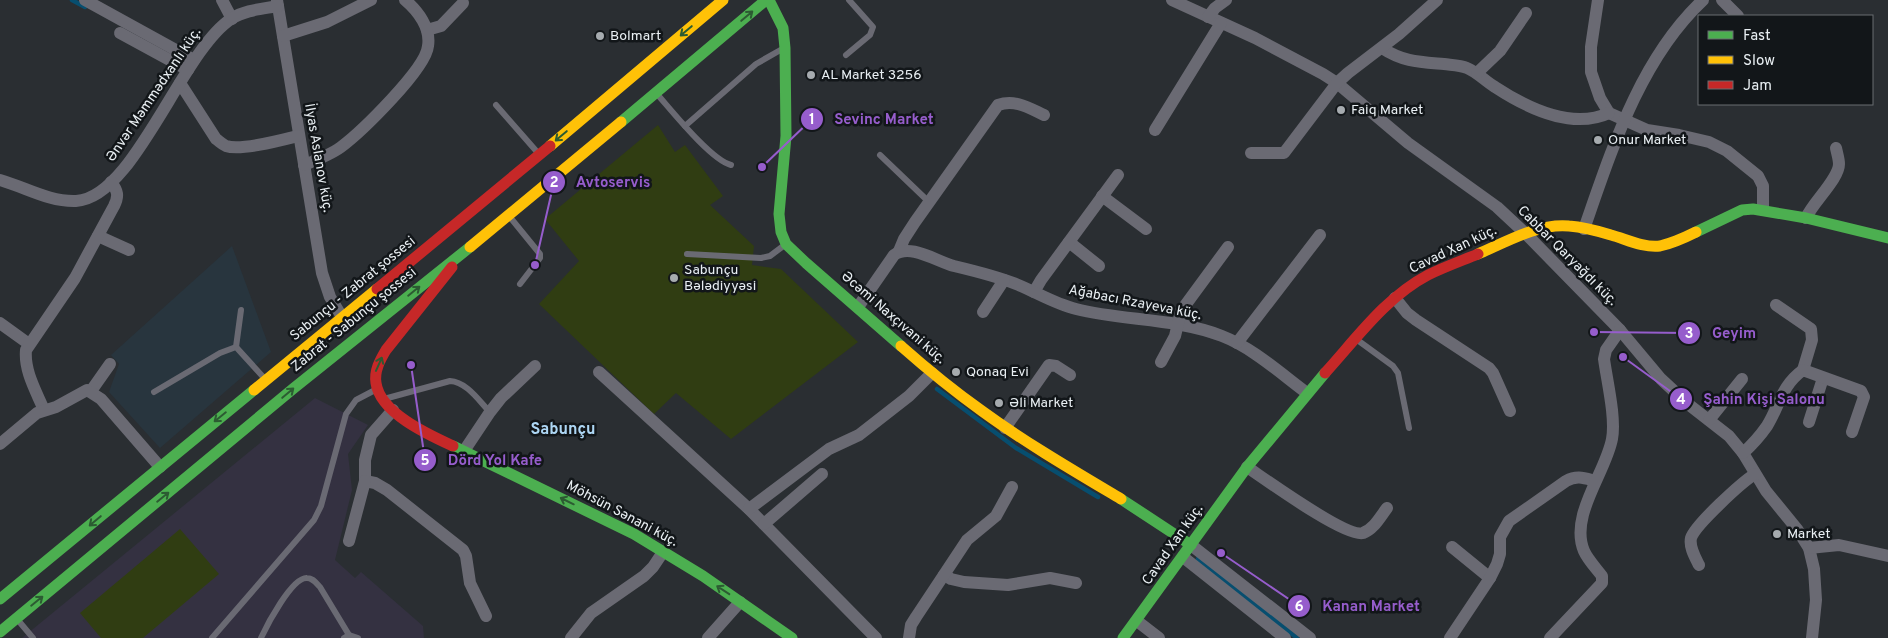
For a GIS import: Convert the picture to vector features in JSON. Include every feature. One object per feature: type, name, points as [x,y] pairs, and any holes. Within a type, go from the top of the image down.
[{"type":"street","points":[[85,0],[191,65]]},
{"type":"street","points":[[222,0],[232,19]]},
{"type":"street","points":[[283,36],[337,18],[371,0]]},
{"type":"street","points":[[304,166],[325,158],[364,128],[426,56],[429,45],[427,30],[422,19],[405,0]]},
{"type":"street","name":"Sabunçu - Zabrat şossesi","points":[[0,599],[723,0]]},
{"type":"street","points":[[767,0],[783,28],[786,48],[786,136],[779,214],[781,232],[786,244]]},
{"type":"street","name":"Zabrat - Sabunçu şossesi","points":[[0,632],[287,394],[466,250],[767,0]]},
{"type":"street","name":"Cabbar Qaryağdı küç.","points":[[1172,0],[1302,62],[1336,83],[1408,143],[1497,207],[1620,330],[1668,385],[1688,404],[1730,436],[1809,548],[1814,568],[1816,600],[1812,638]]},
{"type":"street","points":[[1208,17],[1226,0]]},
{"type":"street","points":[[1251,153],[1284,154],[1336,83],[1382,48],[1437,0]]},
{"type":"street","points":[[1598,0],[1591,47],[1591,72],[1597,91],[1609,113],[1647,130],[1702,140],[1727,151],[1762,181],[1763,210]]},
{"type":"street","points":[[1584,229],[1612,149],[1655,59],[1688,14],[1703,0]]},
{"type":"street","points":[[1722,0],[1737,15]]},
{"type":"street","name":"Ənvər Məmmədxanlı küç.","points":[[0,180],[56,200],[79,201],[88,198],[111,182],[138,150],[191,65],[220,28],[232,19],[278,3]]},
{"type":"street","name":"İlyas Aslanov küç.","points":[[278,3],[298,136],[322,273],[330,297],[342,317]]},
{"type":"street","points":[[427,30],[442,26],[463,4]]},
{"type":"street","points":[[1477,73],[1500,52],[1526,13]]},
{"type":"street","points":[[1155,130],[1221,24]]},
{"type":"street","points":[[120,33],[191,65]]},
{"type":"street","points":[[1382,48],[1395,56],[1409,61],[1466,67],[1496,88],[1532,107],[1556,116],[1582,120],[1597,118],[1609,113]]},
{"type":"street","points":[[180,84],[216,139],[224,146],[234,148],[271,143],[298,136]]},
{"type":"street","points":[[858,307],[888,262],[900,251],[904,238],[998,105],[1007,102],[1018,104],[1044,115]]},
{"type":"street","points":[[1806,218],[1811,207],[1838,171],[1839,164],[1836,148]]},
{"type":"street","points":[[1034,292],[1118,175]]},
{"type":"street","points":[[44,410],[25,361],[26,350],[64,295],[118,197],[117,189],[111,182]]},
{"type":"street","points":[[1102,196],[1146,229]]},
{"type":"street","name":"Cavad Xan küç.","points":[[1123,638],[1246,467],[1307,393],[1395,298],[1428,275],[1526,234],[1558,226],[1609,234],[1639,244],[1658,246],[1681,240],[1742,210],[1763,210],[1806,218],[1888,238]]},
{"type":"street","points":[[1237,343],[1320,235]]},
{"type":"street","points":[[98,236],[129,250]]},
{"type":"street","points":[[1069,242],[1100,266]]},
{"type":"street","name":"Əcəmi Naxçıvani küç.","points":[[786,244],[806,264],[858,307],[932,373],[1005,428],[1130,504],[1191,545],[1310,638]]},
{"type":"street","points":[[1161,362],[1175,336],[1181,311],[1186,302],[1228,247]]},
{"type":"street","points":[[377,389],[375,370],[386,350],[466,250]]},
{"type":"street","name":"Ağabacı Rzayeva küç.","points":[[900,251],[916,252],[941,262],[1004,280],[1076,309],[1209,332],[1237,343],[1307,393]]},
{"type":"street","points":[[983,312],[1004,280]]},
{"type":"street","points":[[1395,298],[1407,313],[1416,320],[1488,368],[1493,374],[1510,411]]},
{"type":"street","points":[[1743,453],[1754,443],[1767,425],[1788,383],[1803,370],[1812,340],[1811,329],[1776,305]]},
{"type":"street","points":[[0,323],[29,344]]},
{"type":"street","points":[[1550,638],[1602,583],[1602,576],[1585,553],[1580,540],[1586,504],[1613,437],[1604,359],[1606,350],[1620,330]]},
{"type":"street","points":[[91,391],[110,364]]},
{"type":"street","points":[[1005,428],[1049,365],[1056,366],[1070,375]]},
{"type":"street","points":[[464,451],[501,398],[536,366]]},
{"type":"street","points":[[1803,370],[1861,391],[1864,398],[1852,432]]},
{"type":"street","points":[[599,372],[749,509],[876,638]]},
{"type":"street","points":[[749,509],[829,449],[859,435],[909,396],[932,373]]},
{"type":"street","points":[[1809,422],[1823,378]]},
{"type":"street","points":[[1709,420],[1742,379]]},
{"type":"street","name":"Möhsün Sənani küç.","points":[[377,389],[383,400],[393,410],[417,427],[613,524],[663,552],[792,638]]},
{"type":"street","points":[[0,444],[27,420],[44,410],[66,402],[82,392],[91,391],[101,398],[160,467]]},
{"type":"street","points":[[349,541],[365,481],[365,460],[371,435],[393,410]]},
{"type":"street","points":[[1246,467],[1322,517],[1353,532],[1362,533],[1372,527],[1387,508]]},
{"type":"street","points":[[764,524],[822,474]]},
{"type":"street","points":[[1699,564],[1690,545],[1691,537],[1697,528],[1725,500],[1755,474]]},
{"type":"street","points":[[1450,638],[1498,564],[1500,537],[1509,521],[1566,480],[1579,476],[1596,481]]},
{"type":"street","points":[[365,481],[375,483],[387,490],[463,550],[468,561],[470,583],[486,616]]},
{"type":"street","points":[[909,638],[911,625],[967,540],[996,516],[1012,487]]},
{"type":"street","points":[[1809,548],[1839,545],[1888,556]]},
{"type":"street","points":[[1452,547],[1490,578]]},
{"type":"street","points":[[571,638],[591,613],[644,576],[663,552]]},
{"type":"street","points":[[1183,557],[1285,638]]},
{"type":"street","points":[[944,575],[951,579],[971,583],[1008,585],[1050,578],[1076,584]]},
{"type":"street","points":[[708,638],[740,602]]},
{"type":"street","points":[[1136,622],[1159,638]]},
{"type":"lane","points":[[846,55],[870,35],[873,28],[848,0]]},
{"type":"lane","points":[[685,126],[756,64],[786,48]]},
{"type":"lane","points":[[656,93],[685,126],[721,161],[731,165]]},
{"type":"lane","points":[[496,105],[539,154]]},
{"type":"lane","points":[[880,154],[929,202]]},
{"type":"lane","points":[[508,215],[540,254],[540,258],[520,284]]},
{"type":"lane","points":[[687,254],[761,258],[770,256],[786,244]]},
{"type":"lane","points":[[241,310],[236,347],[266,380]]},
{"type":"lane","points":[[1356,339],[1393,366],[1398,373],[1409,428]]},
{"type":"lane","points":[[154,392],[220,352],[236,347]]},
{"type":"lane","points":[[383,400],[455,381],[462,384],[490,412]]},
{"type":"lane","points":[[216,637],[314,520],[321,506],[346,414],[356,400],[377,389]]},
{"type":"lane","points":[[261,638],[271,616],[299,580],[306,578],[314,580],[320,586],[346,637],[358,638]]},
{"type":"lane","points":[[17,618],[33,638]]},
{"type":"shaded area","points":[[232,246],[271,352],[160,448],[109,392],[119,364],[111,355]]},
{"type":"shaded area","points":[[315,398],[368,425],[348,454],[352,490],[335,560],[355,578],[361,572],[423,626],[424,638],[22,638]]},
{"type":"green space","points":[[658,125],[675,152],[685,145],[723,196],[710,205],[754,246],[752,265],[781,269],[858,342],[731,439],[676,393],[654,414],[539,304],[579,261],[545,219]]},
{"type":"green space","points":[[180,529],[219,574],[143,638],[101,638],[80,613]]},
{"type":"waterway","points":[[72,0],[85,7]]},
{"type":"waterway","points":[[937,389],[1016,448],[1098,497]]},
{"type":"waterway","points":[[1198,559],[1297,638]]},
{"type":"traffic: fast","points":[[621,122],[766,0]]},
{"type":"traffic: fast","points":[[769,0],[783,28],[785,48],[786,136],[779,214],[781,232],[786,244],[901,346]]},
{"type":"traffic: fast","points":[[1696,232],[1742,210],[1753,209],[1806,218],[1888,238]]},
{"type":"traffic: fast","points":[[0,632],[294,388],[470,247]]},
{"type":"traffic: fast","points":[[1123,638],[1247,467],[1325,373]]},
{"type":"traffic: fast","points":[[0,599],[254,390]]},
{"type":"traffic: fast","points":[[453,446],[634,534],[703,576],[792,638]]},
{"type":"traffic: fast","points":[[1121,499],[1191,545]]},
{"type":"traffic: slow","points":[[550,146],[723,0]]},
{"type":"traffic: slow","points":[[470,247],[621,122]]},
{"type":"traffic: slow","points":[[1478,254],[1522,234],[1546,227],[1569,226],[1585,228],[1654,246],[1660,246],[1696,232]]},
{"type":"traffic: slow","points":[[254,390],[377,289]]},
{"type":"traffic: slow","points":[[901,346],[951,388],[999,423],[1121,499]]},
{"type":"traffic: jam","points":[[377,289],[550,146]]},
{"type":"traffic: jam","points":[[1325,373],[1372,320],[1413,284],[1428,275],[1478,254]]},
{"type":"traffic: jam","points":[[452,267],[386,350],[378,366],[376,383],[379,394],[396,413],[431,436],[453,446]]},
{"type":"place","name":"Bolmart","points":[[600,36]]},
{"type":"place","name":"AL Market 3256","points":[[811,75]]},
{"type":"place","name":"Faiq Market","points":[[1341,110]]},
{"type":"place","name":"Onur Market","points":[[1598,140]]},
{"type":"place","name":"Sevinc Market","points":[[762,167]]},
{"type":"place","name":"Avtoservis","points":[[535,265]]},
{"type":"place","name":"Sabunçu Bələdiyyəsi","points":[[674,278]]},
{"type":"place","name":"Geyim","points":[[1594,332]]},
{"type":"place","name":"Şahin Kişi Salonu","points":[[1623,357]]},
{"type":"place","name":"Dörd Yol Kafe","points":[[411,365]]},
{"type":"place","name":"Qonaq Evi","points":[[956,372]]},
{"type":"place","name":"Əli Market","points":[[999,403]]},
{"type":"place","name":"Market","points":[[1777,534]]},
{"type":"place","name":"Kanan Market","points":[[1221,553]]},
{"type":"district","name":"Sabunçu","points":[[563,430]]}]
